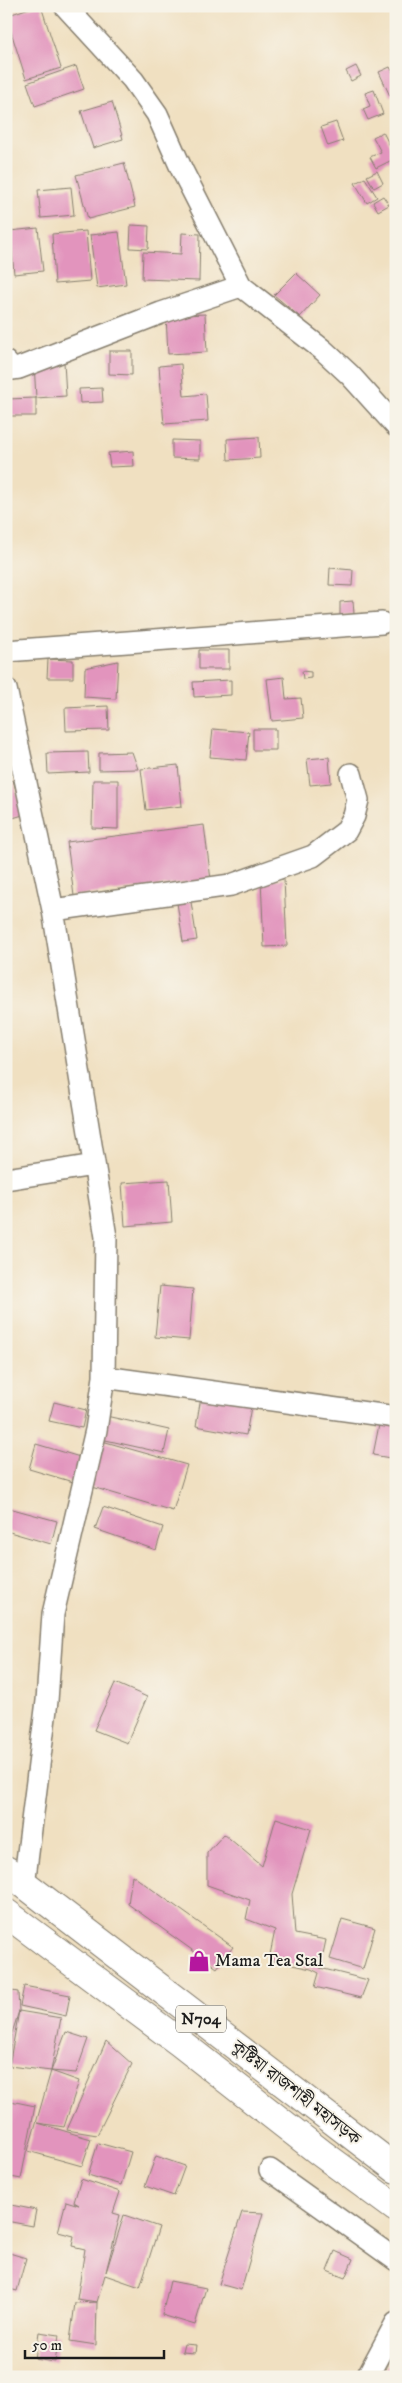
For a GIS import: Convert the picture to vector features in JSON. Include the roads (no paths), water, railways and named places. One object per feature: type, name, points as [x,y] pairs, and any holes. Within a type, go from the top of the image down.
[{"type":"highway","name":"কুষ্টিয়া রাজশাহী মহাসড়ক","points":[[15,1878],[396,2169]]},
{"type":"highway","name":"কুষ্টিয়া রাজশাহী মহাসড়ক","points":[[6,1913],[396,2208]]},
{"type":"highway","points":[[179,2042],[200,2019]]},
{"type":"street","points":[[66,6],[133,80],[157,114],[182,170],[241,286],[323,350],[350,375],[396,426]]},
{"type":"street","points":[[6,362],[12,369],[19,368],[161,313],[241,286]]},
{"type":"street","points":[[6,651],[382,623]]},
{"type":"street","points":[[6,689],[53,910],[106,1238],[104,1376],[96,1430],[53,1614],[47,1701],[15,1878]]},
{"type":"street","points":[[53,910],[231,885],[313,856],[346,831],[354,816],[358,800],[351,774]]},
{"type":"street","points":[[6,1178],[94,1165]]},
{"type":"street","points":[[104,1376],[396,1417]]},
{"type":"street","points":[[270,2170],[396,2260]]},
{"type":"street","points":[[367,2377],[396,2323]]},
{"type":"place","name":"Mama Tea Stal","points":[[199,1961]]}]
